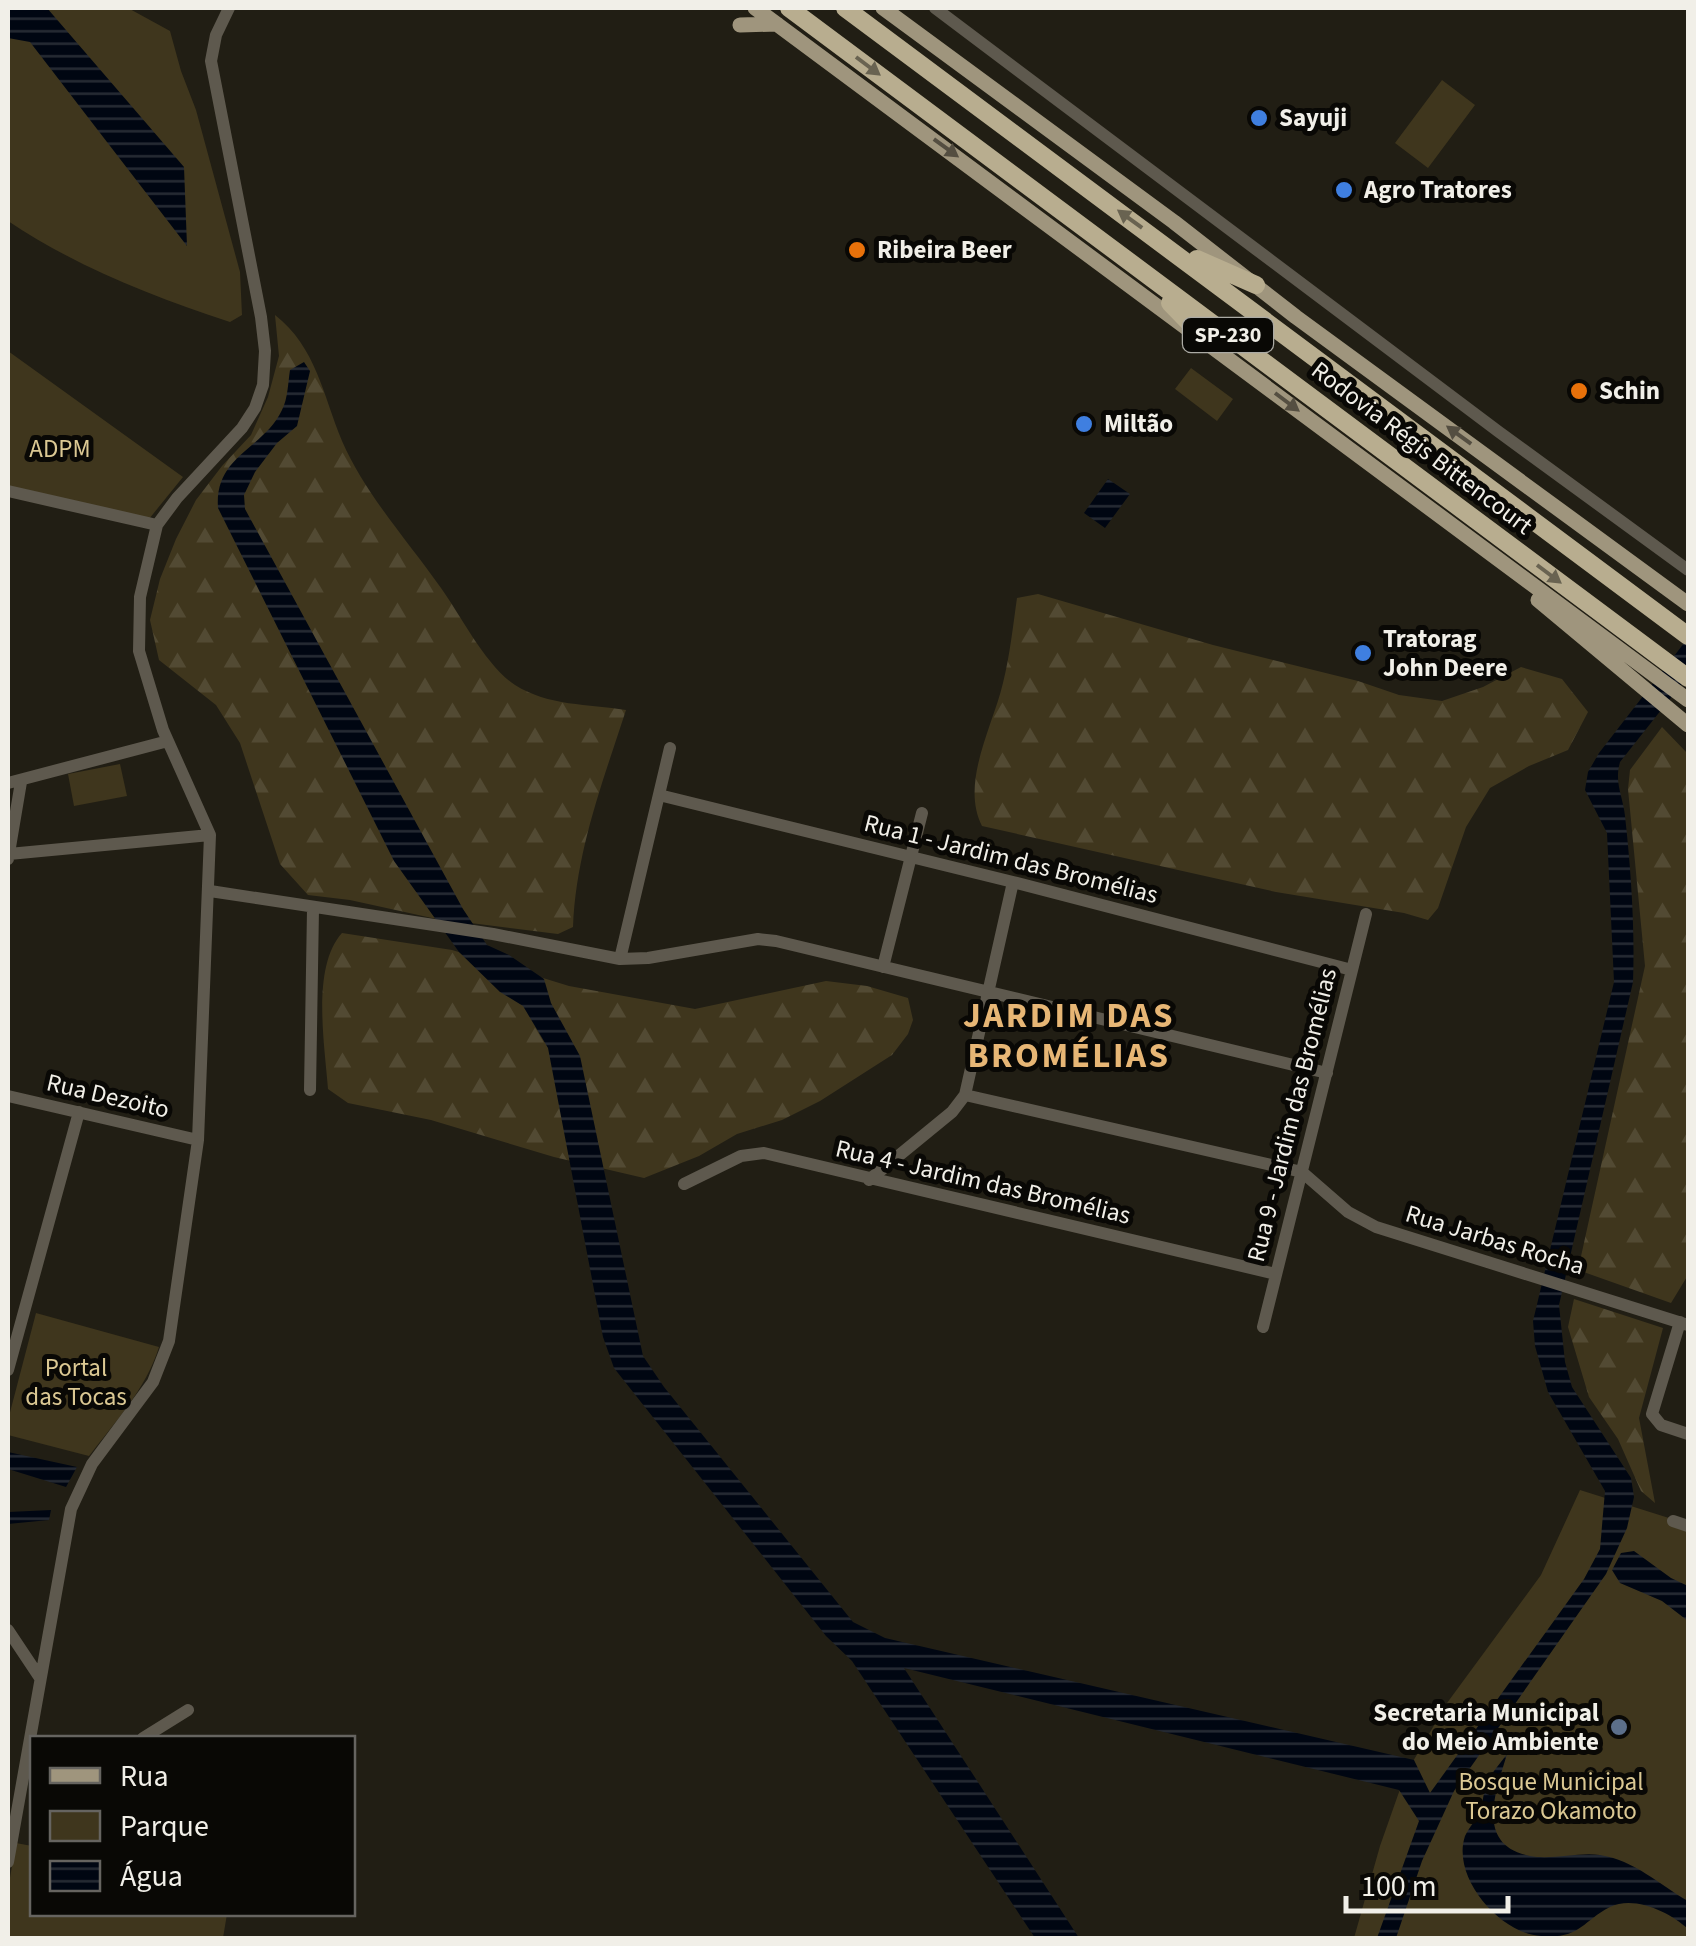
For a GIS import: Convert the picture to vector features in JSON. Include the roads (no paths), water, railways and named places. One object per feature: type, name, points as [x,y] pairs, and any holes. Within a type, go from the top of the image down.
[{"type":"highway","name":"Rodovia Régis Bittencourt","points":[[790,8],[1128,260],[1662,669],[1688,678]]},
{"type":"highway","name":"Rodovia Régis Bittencourt","points":[[844,8],[1687,634]]},
{"type":"highway","points":[[1169,247],[1256,284]]},
{"type":"highway","points":[[1128,260],[1209,343]]},
{"type":"main road","points":[[755,8],[1452,526],[1662,669],[1688,700]]},
{"type":"main road","points":[[882,8],[903,14],[1256,284],[1688,604]]},
{"type":"main road","points":[[740,25],[777,24]]},
{"type":"main road","points":[[1538,492],[1688,591]]},
{"type":"main road","points":[[1452,526],[1685,722]]},
{"type":"street","points":[[33,1736],[40,1678],[74,1498],[92,1464],[153,1382],[169,1341],[198,1140],[210,836],[168,741],[138,652],[137,638],[143,580],[157,525],[242,428],[263,385],[265,351],[260,317],[211,61],[216,35],[230,8]]},
{"type":"street","points":[[935,8],[1688,570]]},
{"type":"street","points":[[8,491],[157,525]]},
{"type":"street","points":[[168,741],[14,783],[8,858],[210,836]]},
{"type":"street","points":[[620,958],[670,748]]},
{"type":"street","name":"Rua 1 - Jardim das Bromélias","points":[[659,795],[1352,970]]},
{"type":"street","points":[[883,967],[922,814]]},
{"type":"street","points":[[869,1180],[952,1112],[965,1095],[1013,882]]},
{"type":"street","points":[[210,891],[493,934],[620,958],[648,958],[758,940],[1326,1073]]},
{"type":"street","points":[[310,1090],[313,909]]},
{"type":"street","name":"Rua 9 - Jardim das Bromélias","points":[[1263,1327],[1366,914]]},
{"type":"street","points":[[965,1095],[1302,1172]]},
{"type":"street","name":"Rua Dezoito","points":[[8,1096],[198,1140]]},
{"type":"street","points":[[8,1370],[78,1112]]},
{"type":"street","name":"Rua 4 - Jardim das Bromélias","points":[[684,1184],[755,1152],[1276,1274]]},
{"type":"street","name":"Rua Jarbas Rocha","points":[[1302,1172],[1341,1207],[1366,1222],[1684,1323]]},
{"type":"street","points":[[1684,1323],[1652,1410],[1653,1419],[1661,1426],[1688,1434]]},
{"type":"street","points":[[1673,1521],[1688,1526]]},
{"type":"street","points":[[8,1630],[40,1678]]},
{"type":"street","points":[[145,1736],[188,1710]]},
{"type":"street","points":[[8,1862],[26,1796],[30,1762]]},
{"type":"water","points":[[8,8],[47,8],[184,167],[187,246],[30,42],[8,38]]},
{"type":"water","points":[[304,362],[310,371],[297,426],[277,443],[255,472],[244,495],[245,509],[463,909],[487,945],[544,979],[551,1003],[580,1056],[643,1356],[664,1387],[853,1622],[885,1638],[1414,1760],[1430,1793],[1584,1579],[1600,1549],[1605,1491],[1548,1392],[1535,1346],[1533,1321],[1614,982],[1607,833],[1585,790],[1588,772],[1688,638],[1688,676],[1620,762],[1618,770],[1631,878],[1633,982],[1559,1305],[1572,1387],[1631,1478],[1634,1497],[1627,1528],[1606,1574],[1454,1791],[1422,1861],[1396,1938],[1377,1938],[1419,1821],[1399,1790],[904,1668],[1079,1938],[1035,1938],[852,1661],[826,1636],[614,1368],[603,1337],[548,1048],[523,1006],[500,992],[459,952],[394,861],[218,508],[224,476],[274,423],[286,400],[290,370]]},
{"type":"water","points":[[1108,479],[1130,494],[1105,528],[1084,513]]},
{"type":"water","points":[[8,1452],[77,1467],[66,1487],[8,1469]]},
{"type":"water","points":[[51,1510],[49,1520],[8,1524],[8,1512]]},
{"type":"water","points":[[1634,1551],[1688,1586],[1688,1621],[1662,1601],[1620,1583],[1612,1570],[1621,1553]]},
{"type":"water","points":[[1507,1754],[1493,1815],[1501,1841],[1530,1856],[1592,1854],[1624,1862],[1688,1901],[1688,1929],[1662,1911],[1630,1903],[1610,1907],[1573,1932],[1554,1936],[1526,1933],[1496,1915],[1472,1886],[1463,1852],[1465,1836],[1481,1809],[1487,1782]]},
{"type":"place","name":"Sayuji","points":[[1259,118]]},
{"type":"place","name":"Agro Tratores","points":[[1344,190]]},
{"type":"place","name":"Ribeira Beer","points":[[857,250]]},
{"type":"place","name":"Schin","points":[[1579,391]]},
{"type":"place","name":"Miltão","points":[[1084,424]]},
{"type":"place","name":"Tratorag John Deere","points":[[1363,653]]},
{"type":"place","name":"Secretaria Municipal do Meio Ambiente","points":[[1619,1727]]},
{"type":"district","name":"JARDIM DAS BROMÉLIAS","points":[[1069,1036]]},
{"type":"park label","name":"ADPM","points":[[60,449]]},
{"type":"park label","name":"Portal das Tocas","points":[[76,1382]]},
{"type":"park label","name":"Bosque Municipal Torazo Okamoto","points":[[1551,1796]]}]
